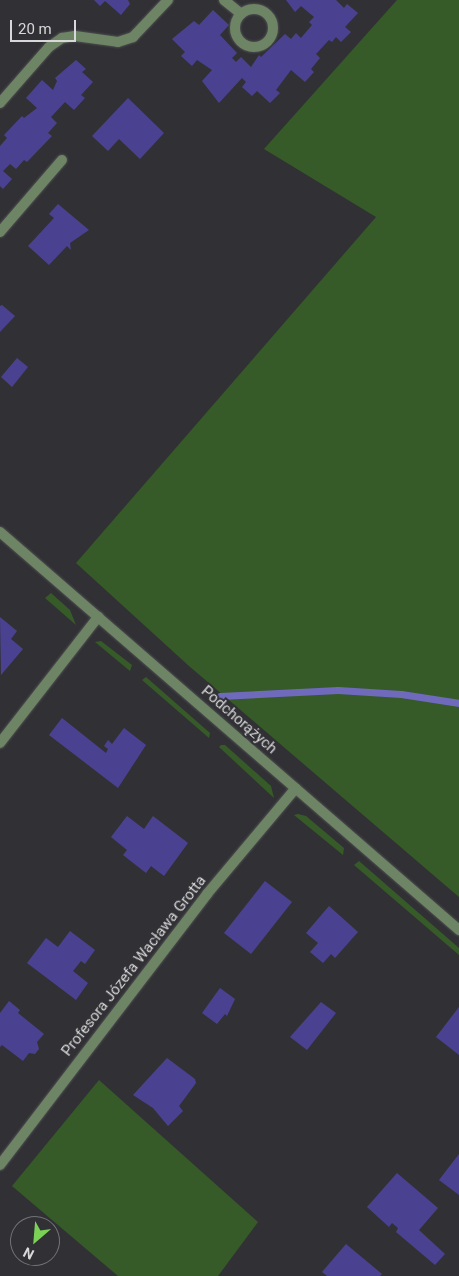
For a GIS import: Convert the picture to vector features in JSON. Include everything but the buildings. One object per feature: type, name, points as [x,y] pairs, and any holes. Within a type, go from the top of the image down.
[{"type":"street","points":[[0,103],[49,47],[62,38],[75,36],[118,42],[133,37],[168,0]]},
{"type":"street","points":[[224,0],[240,14]]},
{"type":"street","points":[[0,232],[62,160]]},
{"type":"street","name":"Podchorążych","points":[[0,532],[459,930]]},
{"type":"street","points":[[0,743],[98,617]]},
{"type":"street","name":"Profesora Józefa Wacława Grotta","points":[[0,1165],[208,894],[296,788]]},
{"type":"green space","points":[[397,0],[459,0],[459,897],[189,666],[76,563],[376,217],[264,149]]},
{"type":"green space","points":[[51,593],[70,610],[76,625],[45,598]]},
{"type":"green space","points":[[101,641],[132,665],[130,671],[95,642]]},
{"type":"green space","points":[[146,677],[210,733],[209,738],[142,680]]},
{"type":"green space","points":[[225,745],[271,786],[274,798],[219,747]]},
{"type":"green space","points":[[294,815],[306,816],[344,848],[343,855]]},
{"type":"green space","points":[[359,861],[459,948],[459,955],[354,865]]},
{"type":"green space","points":[[99,1080],[258,1222],[218,1276],[118,1276],[60,1227],[60,1216],[47,1216],[12,1186]]},
{"type":"waterway","points":[[220,696],[338,690],[401,694],[459,703]]}]
